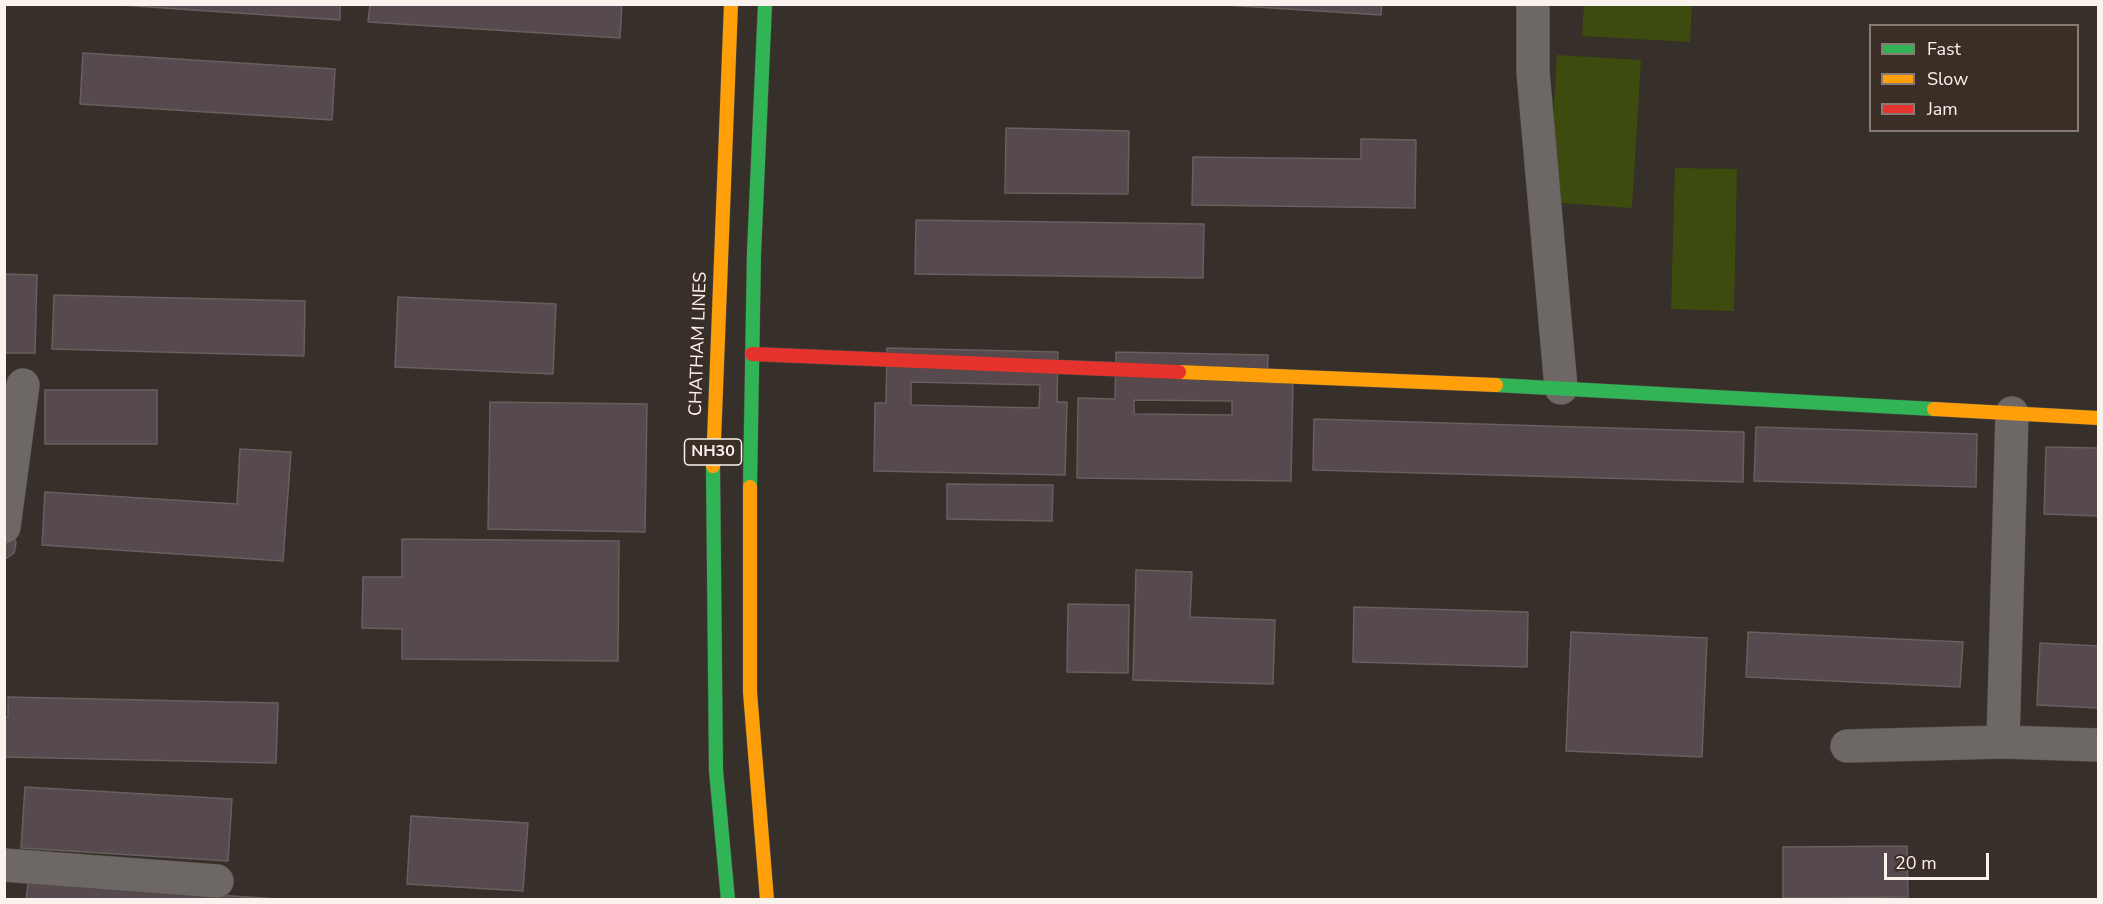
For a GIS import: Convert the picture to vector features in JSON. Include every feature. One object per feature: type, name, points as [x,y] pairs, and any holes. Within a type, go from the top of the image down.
[{"type":"main road","name":"CHATHAM LINES","points":[[728,900],[716,770],[712,485],[731,4]]},
{"type":"main road","name":"NH30","points":[[765,4],[754,253],[749,569],[750,692],[767,900]]},
{"type":"main road","points":[[752,354],[1561,388],[2098,418]]},
{"type":"street","points":[[1533,4],[1533,72],[1561,388]]},
{"type":"street","points":[[4,527],[23,385]]},
{"type":"street","points":[[2003,742],[2012,413]]},
{"type":"street","points":[[1847,746],[2003,742],[2098,745]]},
{"type":"street","points":[[4,865],[217,881]]},
{"type":"green space","points":[[1584,5],[1692,5],[1690,42],[1582,36]]},
{"type":"green space","points":[[1557,55],[1641,60],[1632,208],[1548,202]]},
{"type":"green space","points":[[1675,168],[1737,169],[1734,311],[1671,309]]},
{"type":"building","points":[[105,4],[340,4],[340,20]]},
{"type":"building","points":[[370,4],[622,4],[620,38],[368,22]]},
{"type":"building","points":[[1208,4],[1382,4],[1381,15]]},
{"type":"building","points":[[83,53],[335,69],[332,120],[80,104]]},
{"type":"building","points":[[1006,128],[1129,131],[1128,194],[1005,193]]},
{"type":"building","points":[[1361,139],[1416,140],[1415,208],[1192,205],[1193,157],[1361,159]]},
{"type":"building","points":[[916,220],[1204,224],[1203,278],[915,274]]},
{"type":"building","points":[[4,274],[37,275],[35,353],[4,353]]},
{"type":"building","points":[[54,295],[305,301],[304,356],[52,349]]},
{"type":"building","points":[[398,297],[556,304],[553,374],[395,367]]},
{"type":"building","points":[[887,348],[1058,352],[1057,402],[1067,402],[1065,475],[874,471],[875,403],[886,403]],"holes":[[[911,382],[1040,385],[1039,408],[911,405]]]},
{"type":"building","points":[[1116,352],[1268,355],[1267,383],[1293,383],[1291,481],[1077,478],[1078,398],[1115,399]],"holes":[[[1134,400],[1232,401],[1232,415],[1134,414]]]},
{"type":"building","points":[[45,390],[157,390],[157,444],[45,444]]},
{"type":"building","points":[[490,402],[647,404],[645,532],[488,529]]},
{"type":"building","points":[[1314,419],[1744,432],[1743,482],[1313,470]]},
{"type":"building","points":[[1756,427],[1977,434],[1976,487],[1754,481]]},
{"type":"building","points":[[2046,447],[2098,448],[2098,516],[2044,514]]},
{"type":"building","points":[[240,449],[291,452],[283,561],[42,545],[45,492],[237,504]]},
{"type":"building","points":[[947,484],[1053,485],[1052,521],[947,519]]},
{"type":"building","points":[[4,530],[15,539],[16,543],[14,553],[4,560]]},
{"type":"building","points":[[402,539],[619,541],[618,661],[402,659],[402,629],[362,628],[363,577],[402,577]]},
{"type":"building","points":[[1136,570],[1192,572],[1190,617],[1275,620],[1273,684],[1133,680]]},
{"type":"building","points":[[1068,604],[1129,605],[1128,673],[1067,672]]},
{"type":"building","points":[[1354,607],[1528,612],[1527,667],[1353,662]]},
{"type":"building","points":[[1571,632],[1707,638],[1702,757],[1566,751]]},
{"type":"building","points":[[1748,632],[1963,642],[1960,687],[1746,677]]},
{"type":"building","points":[[2040,643],[2098,646],[2098,708],[2037,705]]},
{"type":"building","points":[[8,697],[278,703],[276,763],[4,757],[4,717],[8,717]]},
{"type":"building","points":[[25,787],[232,799],[228,861],[21,848]]},
{"type":"building","points":[[411,816],[528,823],[523,891],[407,884]]},
{"type":"building","points":[[1907,846],[1908,897],[1783,898],[1783,847]]},
{"type":"building","points":[[28,883],[279,899],[26,900]]},
{"type":"traffic: fast","points":[[750,487],[754,253],[765,4]]},
{"type":"traffic: fast","points":[[1496,385],[1934,409]]},
{"type":"traffic: fast","points":[[713,466],[716,770],[728,900]]},
{"type":"traffic: slow","points":[[713,466],[731,4]]},
{"type":"traffic: slow","points":[[1179,372],[1496,385]]},
{"type":"traffic: slow","points":[[1934,409],[2098,418]]},
{"type":"traffic: slow","points":[[750,487],[750,692],[767,900]]},
{"type":"traffic: jam","points":[[752,354],[1179,372]]}]
